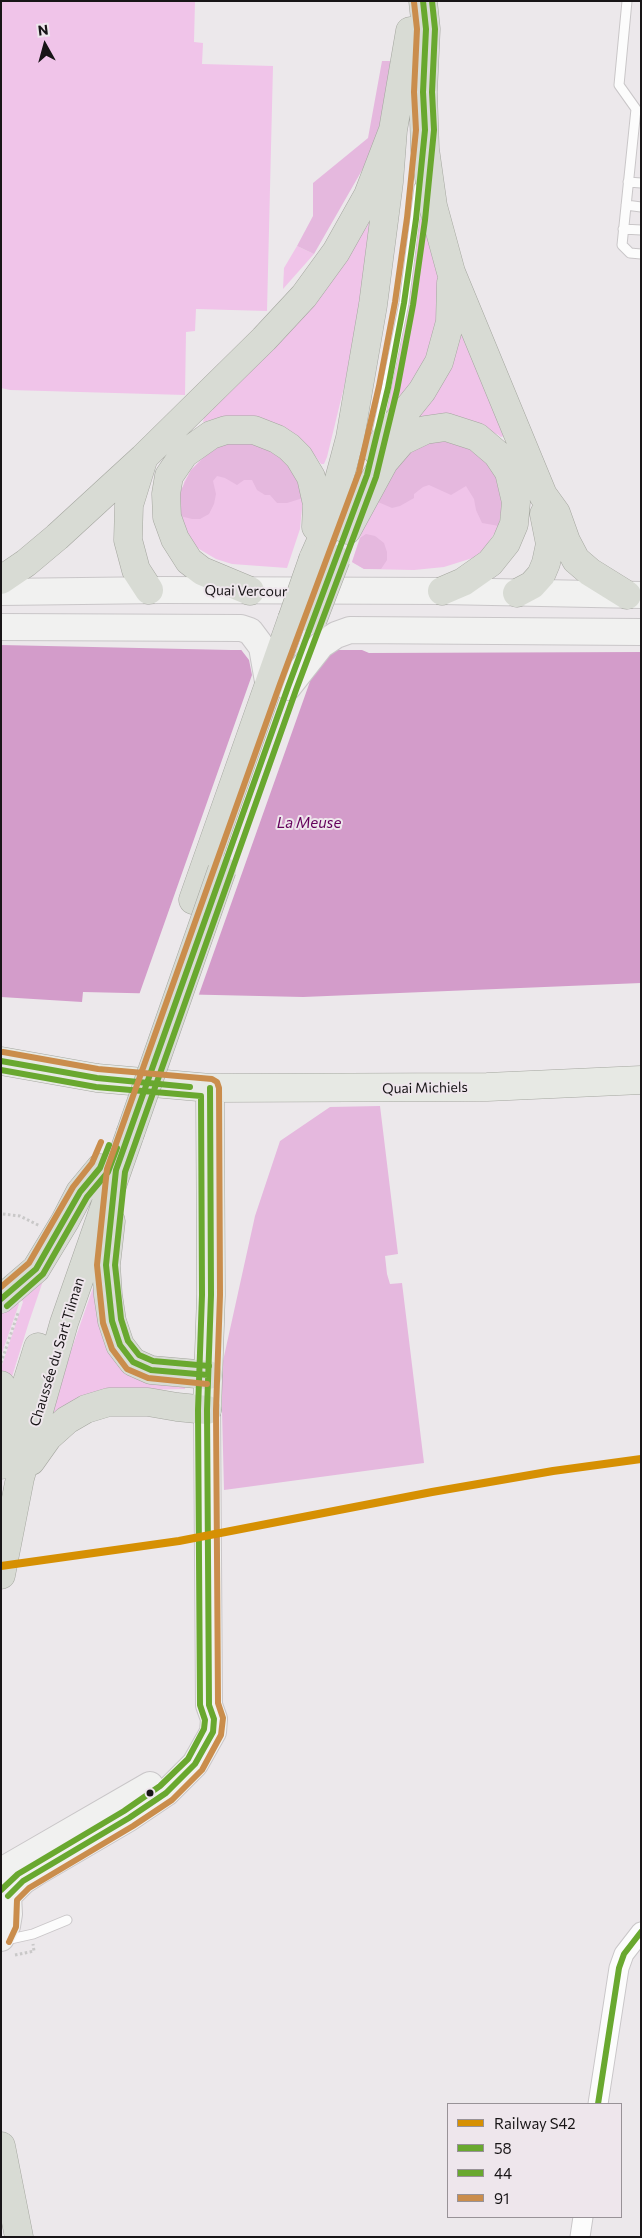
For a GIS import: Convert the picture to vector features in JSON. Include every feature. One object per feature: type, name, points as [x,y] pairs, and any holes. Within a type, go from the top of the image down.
[{"type":"highway","points":[[417,11],[434,13],[445,1]]},
{"type":"highway","points":[[417,11],[424,130],[433,206],[451,272],[543,494],[556,513],[566,541],[576,560],[590,572],[634,595]]},
{"type":"highway","points":[[324,559],[325,532],[350,438],[373,305],[389,182],[393,130],[417,11]]},
{"type":"highway","points":[[1,580],[57,538],[143,458],[264,339],[304,296],[336,252],[368,195],[393,130]]},
{"type":"highway","points":[[347,530],[367,475],[383,442],[422,390],[439,362],[450,322],[451,272]]},
{"type":"highway","points":[[324,559],[347,530],[384,462],[402,441],[425,430],[446,428],[477,437],[497,454],[509,472],[516,502],[514,524],[504,548],[490,563],[463,582],[442,591]]},
{"type":"highway","points":[[250,591],[202,571],[190,560],[175,539],[167,517],[166,494],[169,476],[184,454],[211,435],[226,430],[254,430],[289,446],[307,467],[316,492],[317,520],[324,559]]},
{"type":"highway","points":[[143,458],[133,486],[127,521],[131,554],[136,570],[149,590]]},
{"type":"highway","points":[[516,593],[532,585],[541,575],[549,554],[550,544],[543,494]]},
{"type":"highway","name":"Chaussée du Sart Tilman","points":[[1,1575],[12,1515],[8,1466],[13,1430],[40,1342],[122,1133],[324,559]]},
{"type":"highway","points":[[108,1169],[106,1264],[112,1321],[120,1346],[133,1362],[151,1370],[208,1375]]},
{"type":"highway","points":[[11,1302],[36,1269],[80,1192],[108,1169]]},
{"type":"highway","name":"Chaussée du Sart Tilman","points":[[8,1466],[68,1311],[108,1169]]},
{"type":"highway","points":[[1,1385],[6,1416],[8,1466],[32,1460],[48,1437],[67,1420],[86,1409],[109,1402],[148,1402],[207,1410]]},
{"type":"highway","points":[[1,2146],[19,2237]]},
{"type":"main road","name":"Quai Vercour","points":[[1,592],[149,590],[442,591],[634,595]]},
{"type":"main road","points":[[1,628],[80,626],[241,628],[250,631],[262,647],[278,687],[321,645],[336,635],[350,630],[641,632]]},
{"type":"main road","name":"Quai Michiels","points":[[1,1061],[97,1078],[210,1088],[487,1087],[641,1080]]},
{"type":"main road","points":[[1,1940],[7,1926],[4,1889],[23,1881],[129,1818],[166,1793],[195,1764],[213,1732],[214,1719],[209,1705],[207,1476],[211,1295],[210,1088]]},
{"type":"main road","points":[[1,1871],[160,1778],[187,1748],[209,1705]]},
{"type":"street","points":[[598,2103],[619,1968],[624,1954],[641,1932]]},
{"type":"street","points":[[580,2237],[583,2218]]},
{"type":"lane","points":[[627,1],[619,85],[638,110],[631,156],[622,246],[630,253],[641,254]]},
{"type":"lane","points":[[367,475],[388,388],[404,303],[416,219],[424,130]]},
{"type":"lane","points":[[631,156],[641,158]]},
{"type":"lane","points":[[628,182],[641,183]]},
{"type":"lane","points":[[626,205],[641,207]]},
{"type":"lane","points":[[623,229],[641,230]]},
{"type":"lane","points":[[1,1940],[33,1934],[67,1920]]},
{"type":"path","points":[[3,1214],[25,1218]]},
{"type":"path","points":[[1,1363],[11,1302]]},
{"type":"shaded area","points":[[1,1],[195,1],[194,42],[203,43],[202,64],[273,66],[267,311],[196,309],[195,331],[186,332],[185,395],[10,390],[1,388]]},
{"type":"shaded area","points":[[382,61],[394,61],[382,125],[373,151],[314,254],[297,246],[313,216],[313,183],[368,138]]},
{"type":"shaded area","points":[[420,219],[426,219],[442,274],[439,338],[384,426],[410,302]]},
{"type":"shaded area","points":[[369,221],[375,222],[370,264],[344,387],[324,464],[321,464],[316,457],[295,439],[219,420],[218,418],[203,422],[204,417],[213,410],[212,406],[367,227]]},
{"type":"shaded area","points":[[297,246],[314,254],[283,289],[284,268]]},
{"type":"shaded area","points":[[462,320],[504,436],[405,425]]},
{"type":"shaded area","points":[[232,440],[248,440],[275,453],[294,471],[303,498],[287,503],[277,503],[270,495],[265,495],[257,490],[252,480],[244,480],[237,485],[217,476],[213,481],[216,494],[209,514],[200,519],[180,516],[179,494],[191,470],[215,447]]},
{"type":"shaded area","points":[[440,441],[454,442],[471,447],[494,468],[503,499],[499,526],[482,523],[476,510],[474,499],[466,486],[451,495],[429,485],[414,494],[414,498],[392,508],[378,502],[373,497],[396,460],[423,444]]},
{"type":"shaded area","points":[[204,456],[303,498],[300,529],[287,568],[232,564],[216,559],[194,546],[187,536],[180,516],[184,482],[191,470]]},
{"type":"shaded area","points":[[396,460],[503,499],[498,528],[479,556],[444,567],[414,570],[364,569],[352,562],[370,507]]},
{"type":"shaded area","points":[[366,534],[375,536],[384,543],[387,560],[381,569],[364,569],[352,562],[360,538]]},
{"type":"shaded area","points":[[380,1106],[398,1254],[385,1256],[387,1274],[390,1284],[402,1283],[424,1463],[224,1490],[221,1370],[255,1216],[280,1141],[330,1107]]},
{"type":"shaded area","points":[[44,1278],[11,1380],[1,1372],[1,1368],[23,1302],[18,1293]]},
{"type":"shaded area","points":[[96,1279],[105,1324],[185,1386],[185,1389],[142,1390],[52,1416],[63,1374]]},
{"type":"shaded area","points":[[14,1297],[19,1304],[1,1356],[1,1305]]},
{"type":"water","name":"La Meuse","points":[[1,645],[231,650],[362,650],[369,653],[641,652],[641,983],[303,997],[83,992],[82,1002],[1,997]]},
{"type":"pier","points":[[239,647],[340,647],[332,651],[313,673],[198,997],[139,995],[252,675],[249,660]]},
{"type":"rail line","name":"S42","points":[[1,1566],[179,1541],[432,1492],[553,1471],[641,1459]]},
{"type":"transit line","name":"58","points":[[208,1375],[151,1370],[133,1362],[120,1345],[112,1321],[106,1265],[116,1170],[288,687],[367,475],[388,388],[404,303],[416,219],[425,130],[423,92],[426,29],[423,1]]},
{"type":"transit line","name":"44","points":[[209,1366],[153,1361],[139,1355],[128,1341],[121,1319],[115,1265],[125,1172],[296,690],[376,477],[397,390],[413,305],[425,220],[434,130],[432,92],[435,29],[432,1]]},
{"type":"transit line","name":"91","points":[[207,1384],[148,1378],[127,1369],[112,1349],[103,1323],[97,1265],[107,1169],[280,684],[359,472],[379,386],[395,302],[407,218],[416,130],[414,92],[417,29],[414,2]]},
{"type":"transit line","name":"91","points":[[3,1052],[98,1069],[212,1079],[217,1082],[219,1088],[220,1295],[216,1410],[218,1703],[223,1718],[221,1735],[202,1770],[172,1800],[133,1826],[29,1888],[17,1900],[16,1927],[9,1942]]},
{"type":"transit line","name":"58","points":[[1,1061],[97,1078],[190,1087]]},
{"type":"transit line","name":"44","points":[[1,1070],[96,1087],[201,1096],[202,1295],[198,1410],[200,1705],[205,1720],[204,1729],[188,1759],[160,1786],[124,1811],[18,1874],[1,1890]]},
{"type":"transit line","name":"58","points":[[8,1896],[23,1881],[129,1818],[166,1793],[195,1764],[213,1732],[214,1719],[209,1705],[207,1410],[211,1295],[210,1088]]},
{"type":"transit line","name":"91","points":[[1,1287],[29,1263],[73,1187],[92,1163],[101,1142]]},
{"type":"transit line","name":"58","points":[[1,1299],[36,1269],[80,1192],[100,1168],[109,1145]]},
{"type":"transit line","name":"44","points":[[7,1306],[43,1274],[87,1197],[108,1172],[117,1148]]},
{"type":"transit line","name":"58","points":[[598,2103],[619,1968],[624,1954],[641,1932]]}]
